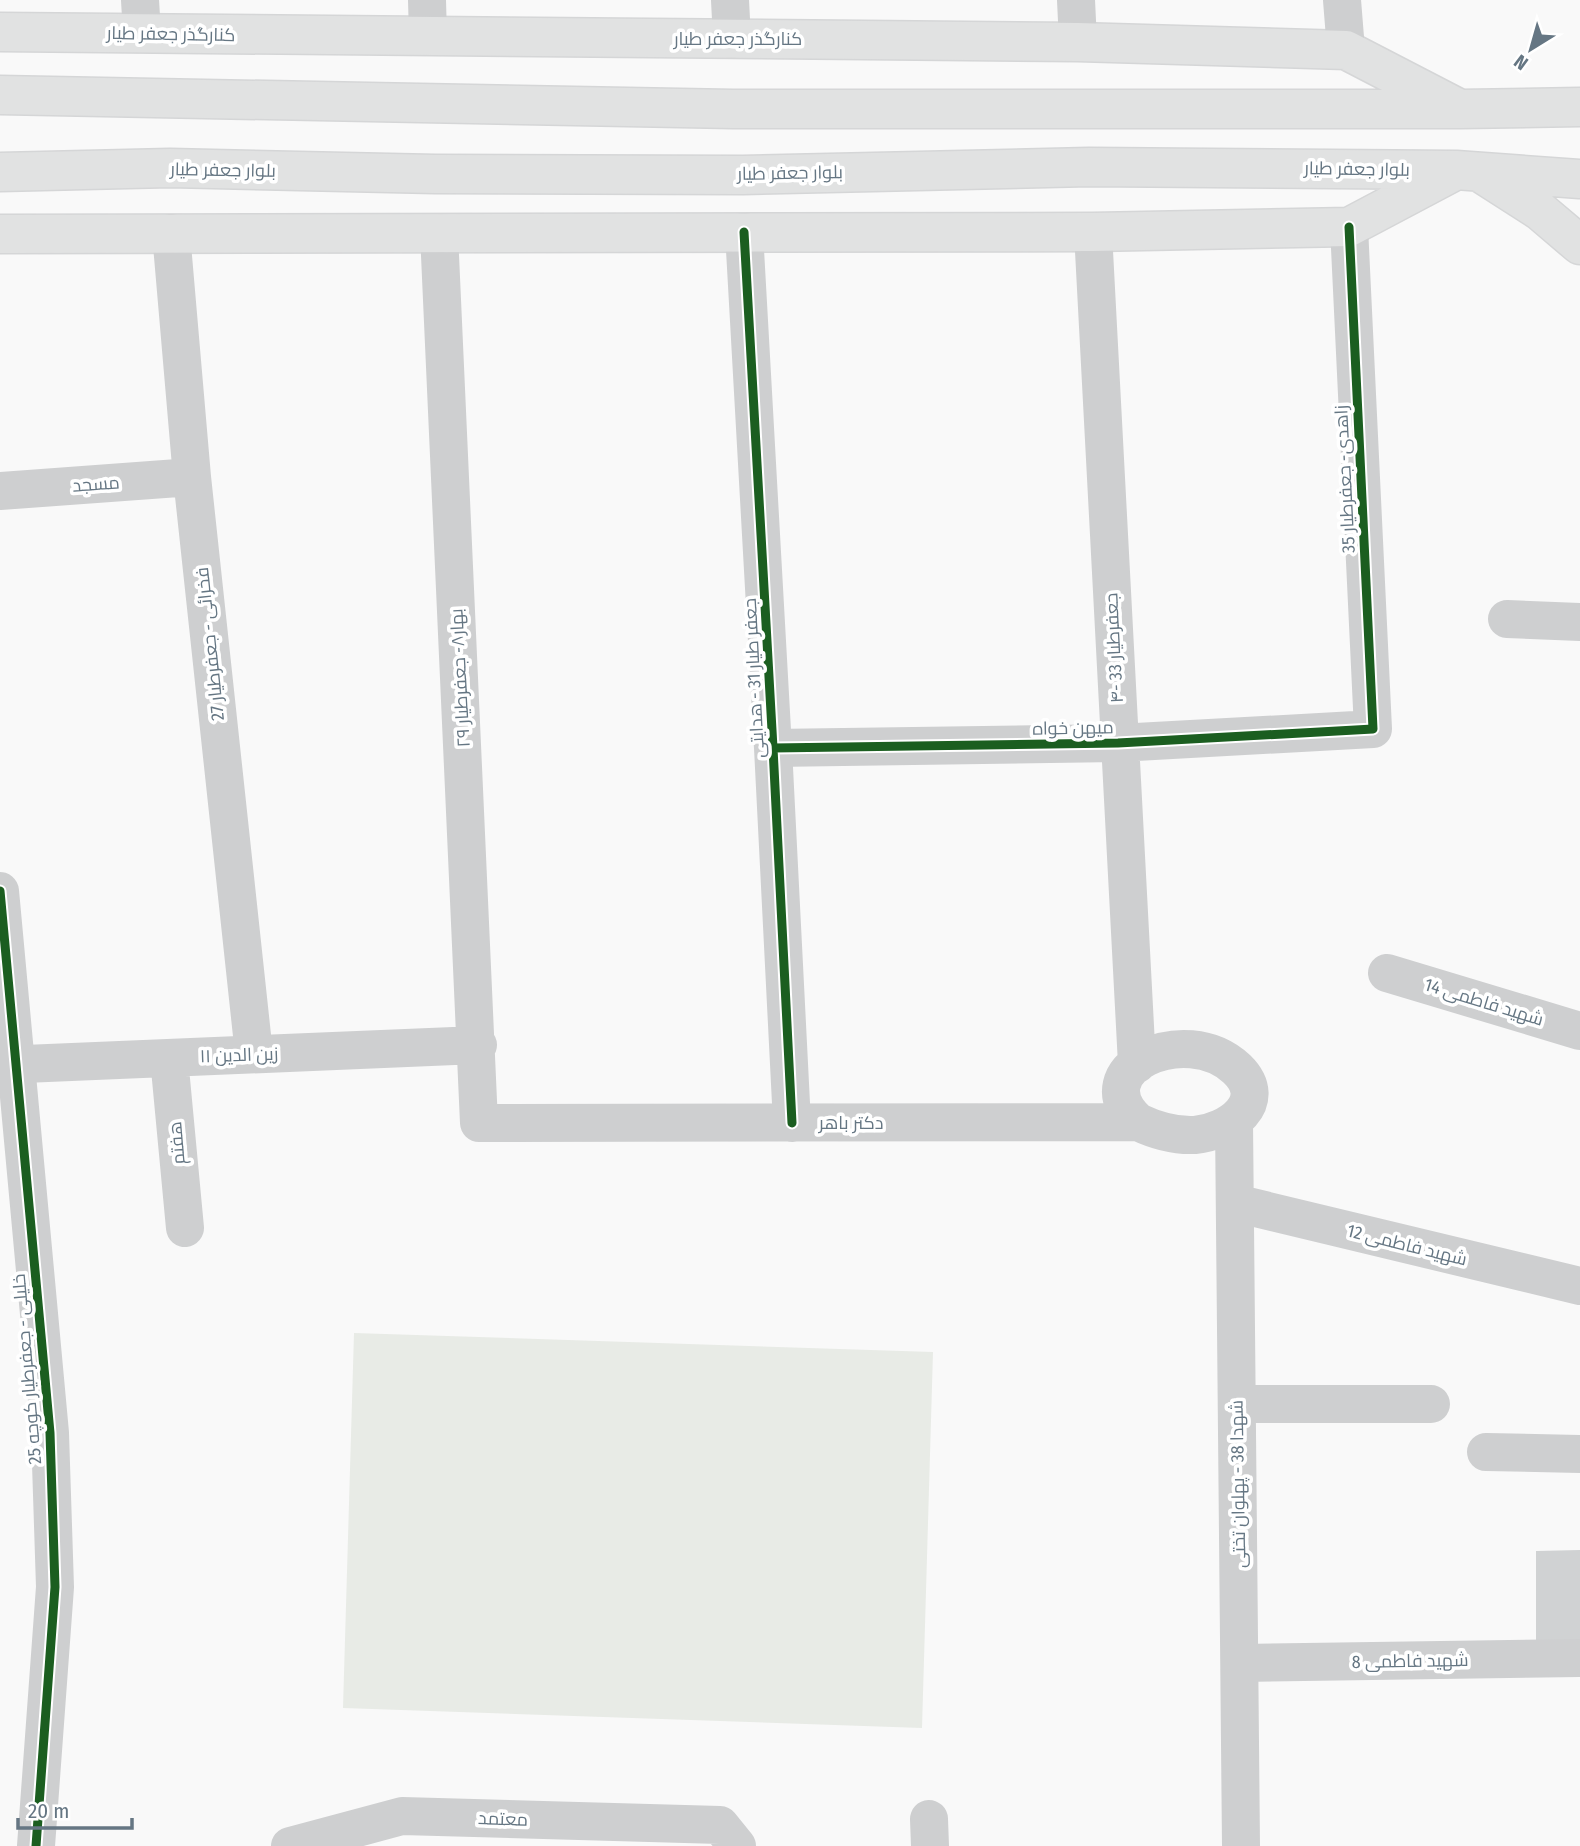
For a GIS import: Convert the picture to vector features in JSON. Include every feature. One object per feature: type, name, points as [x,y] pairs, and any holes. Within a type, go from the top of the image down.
[{"type":"main road","name":"کنارگذر جعفر طیار","points":[[0,32],[141,17],[427,18],[732,39],[1078,42],[1346,50],[1461,109]]},
{"type":"main road","points":[[0,95],[733,109],[1461,109],[1569,102]]},
{"type":"main road","name":"بلوار جعفر طیار","points":[[0,172],[170,168],[435,174],[743,175],[1089,167],[1468,171],[1580,179]]},
{"type":"main road","points":[[0,234],[1093,232],[1349,227],[1468,171],[1541,211],[1580,245]]},
{"type":"street","points":[[730,0],[732,39]]},
{"type":"street","points":[[1076,0],[1078,42]]},
{"type":"street","points":[[1342,0],[1346,50]]},
{"type":"street","name":"زاهدی- جعفرطیار 35","points":[[1349,227],[1373,729]]},
{"type":"street","name":"جعفر طیار 31 - هدایتی","points":[[744,232],[774,748],[792,1123]]},
{"type":"street","name":"۴- جعفرطیار 33","points":[[1093,232],[1137,1064]]},
{"type":"street","name":"فخرائی - جعفرطیار 27","points":[[171,233],[192,477],[254,1054]]},
{"type":"street","name":"بهار۸- جعفرطیار ۲۹","points":[[439,233],[480,1123]]},
{"type":"street","name":"مسجد","points":[[0,491],[192,477]]},
{"type":"street","points":[[1507,619],[1580,622]]},
{"type":"street","name":"میهن خواه","points":[[774,748],[1118,743],[1373,729]]},
{"type":"street","name":"خلیلی - جعفرطیار کوچه 25","points":[[0,891],[8,1065],[50,1433],[55,1587],[36,1846]]},
{"type":"street","name":"شهید فاطمی 14","points":[[1387,974],[1580,1031]]},
{"type":"street","name":"زین الدین ۱۱","points":[[8,1065],[478,1045]]},
{"type":"street","points":[[1174,1048],[1194,1048],[1214,1054],[1244,1076],[1249,1093],[1245,1110],[1234,1122],[1216,1130],[1186,1135],[1157,1131],[1138,1122],[1128,1113],[1122,1100],[1121,1086],[1127,1073],[1137,1064],[1174,1048]]},
{"type":"street","name":"هفتم","points":[[169,1058],[185,1228]]},
{"type":"street","name":"دکتر باهر","points":[[480,1123],[1138,1122]]},
{"type":"street","name":"شهدا 38 - پهلوان تختی","points":[[1234,1122],[1241,1846]]},
{"type":"street","name":"شهید فاطمی 12","points":[[1235,1203],[1580,1286]]},
{"type":"street","points":[[1237,1404],[1431,1404]]},
{"type":"street","points":[[1486,1452],[1580,1454]]},
{"type":"street","name":"شهید فاطمی 8","points":[[1240,1663],[1580,1658]]},
{"type":"street","name":"معتمد","points":[[290,1846],[327,1842],[401,1816],[504,1833],[729,1835]]},
{"type":"shaded area","points":[[354,1333],[933,1352],[922,1728],[343,1708]]},
{"type":"building","points":[[1580,1550],[1580,1650],[1536,1650],[1536,1551]]},
{"type":"cycle path","points":[[773,748],[1118,743],[1373,729],[1349,227]]},
{"type":"cycle path","points":[[744,232],[792,1123]]},
{"type":"cycle path","points":[[0,891],[50,1433],[55,1587],[36,1846]]}]
